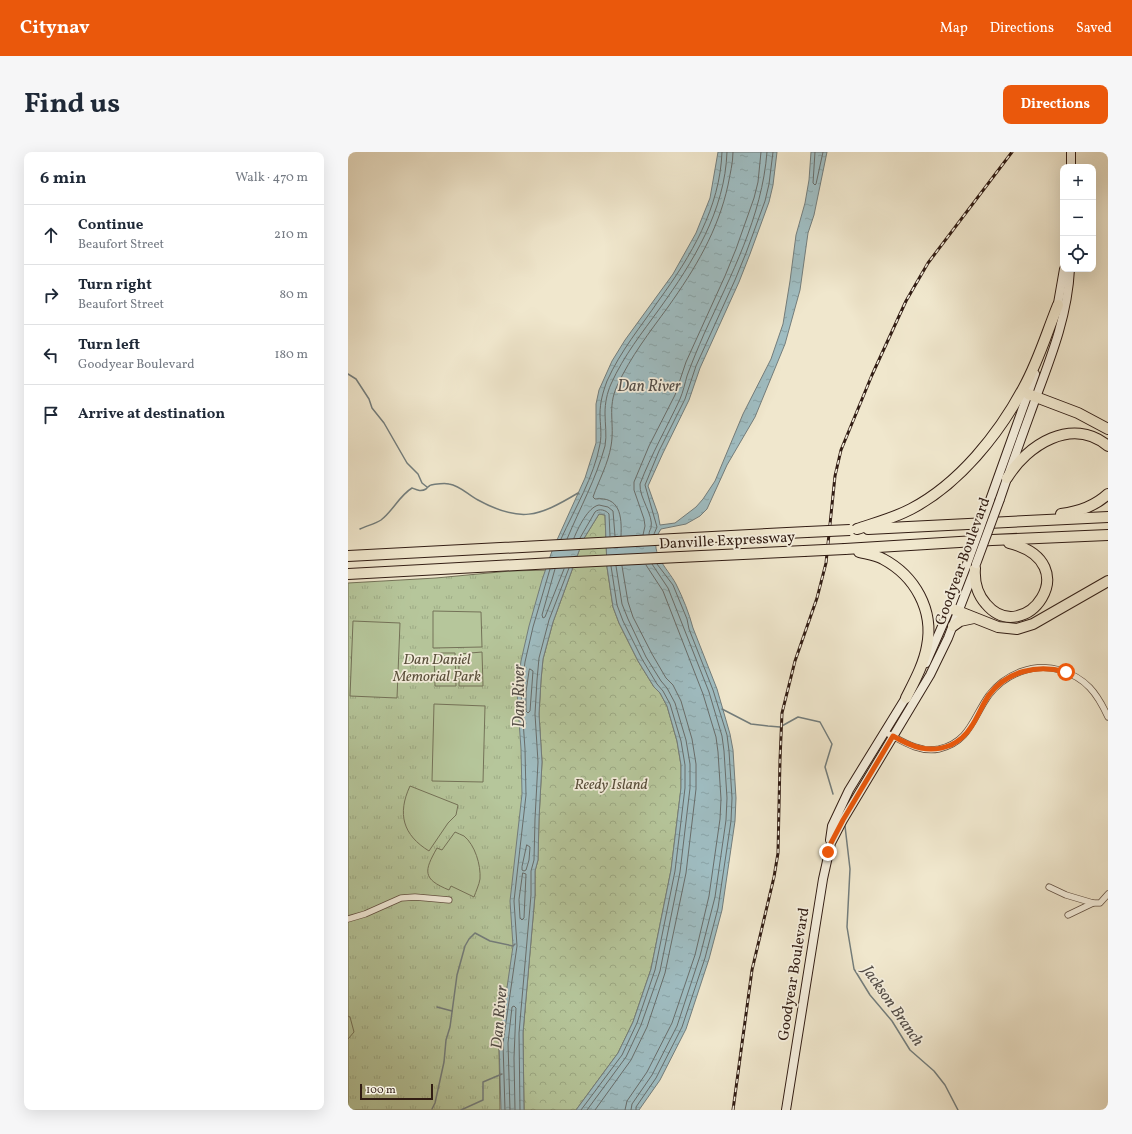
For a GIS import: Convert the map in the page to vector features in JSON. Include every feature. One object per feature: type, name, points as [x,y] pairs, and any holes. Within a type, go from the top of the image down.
[{"type":"highway","points":[[853,530],[900,515],[925,500],[953,479],[980,451],[999,428],[1024,387],[1058,305]]},
{"type":"highway","points":[[1032,396],[1078,413],[1108,429]]},
{"type":"highway","points":[[1007,478],[1016,465],[1032,449],[1040,443],[1055,437],[1070,434],[1088,435],[1097,438],[1108,446]]},
{"type":"highway","points":[[1030,520],[1035,517],[1062,514],[1083,509],[1102,499],[1108,494]]},
{"type":"highway","name":"Danville Expressway","points":[[348,556],[1108,517]]},
{"type":"highway","name":"Danville Expressway","points":[[348,576],[360,576],[372,573],[1108,535]]},
{"type":"highway","points":[[972,565],[974,580],[978,592],[987,606],[998,613],[1010,616],[1021,615],[1032,610],[1041,601],[1046,589],[1047,578],[1044,567],[1031,551],[998,540]]},
{"type":"highway","points":[[846,549],[882,559],[899,569],[915,586],[924,606],[928,624],[927,647],[906,698]]},
{"type":"highway","points":[[348,552],[392,550],[406,553]]},
{"type":"highway","points":[[955,610],[1008,629],[1025,628],[1108,581]]},
{"type":"highway","points":[[953,626],[960,621],[974,618]]},
{"type":"main road","points":[[1071,152],[1071,164]]},
{"type":"main road","name":"Goodyear Boulevard","points":[[831,843],[830,839],[832,826],[844,800],[906,698],[955,610],[1007,478],[1058,305],[1064,272]]},
{"type":"main road","name":"Goodyear Boulevard","points":[[972,565],[990,500],[1032,396],[1056,343],[1064,316],[1070,272]]},
{"type":"main road","name":"Goodyear Boulevard","points":[[786,1110],[818,903],[831,843],[843,820],[930,675],[953,626],[955,610]]},
{"type":"street","points":[[885,732],[912,746],[925,750],[939,749],[954,743],[966,734],[994,690],[1012,675],[1040,668],[1055,669],[1066,672],[1081,680],[1097,696],[1108,717]]},
{"type":"street","points":[[1049,887],[1066,895],[1092,903]]},
{"type":"street","points":[[1068,915],[1092,903],[1100,902],[1108,894]]},
{"type":"street","points":[[348,919],[365,914],[401,898],[415,897],[449,900]]},
{"type":"green space","name":"Reedy Island","points":[[599,514],[605,515],[607,567],[613,607],[619,623],[638,661],[667,706],[677,741],[681,765],[681,788],[671,870],[651,969],[633,1022],[618,1053],[576,1110],[524,1110],[523,1033],[535,895],[535,871],[538,860],[542,762],[539,714],[543,659],[553,622],[583,540]]},
{"type":"green space","name":"Dan Daniel Memorial Park","points":[[550,570],[524,783],[515,944],[499,1046],[500,1110],[348,1110],[348,583],[436,578],[510,571]]},
{"type":"green space","points":[[433,611],[481,612],[482,647],[433,648]]},
{"type":"green space","points":[[353,621],[400,623],[397,698],[350,696]]},
{"type":"green space","points":[[482,652],[483,686],[459,686],[459,654]]},
{"type":"green space","points":[[434,653],[455,653],[456,686],[435,686]]},
{"type":"green space","points":[[434,704],[485,706],[483,782],[432,781]]},
{"type":"green space","points":[[410,786],[458,805],[456,815],[448,823],[429,851],[413,838],[405,823],[403,815],[404,806]]},
{"type":"green space","points":[[455,832],[464,836],[468,840],[474,850],[478,862],[480,879],[474,897],[451,886],[449,890],[440,886],[430,878],[428,874],[428,868],[437,848],[442,850]]},
{"type":"green space","points":[[348,1016],[350,1017],[354,1032],[348,1039]]},
{"type":"water","name":"Dan River","points":[[718,152],[777,152],[773,185],[769,202],[739,282],[700,368],[689,400],[648,486],[658,514],[660,525],[675,523],[696,507],[703,499],[715,481],[743,414],[771,359],[783,324],[796,235],[805,203],[809,180],[811,152],[827,152],[814,215],[808,233],[800,290],[785,344],[755,417],[727,465],[707,509],[700,516],[686,524],[661,529],[657,537],[656,544],[657,552],[663,565],[676,584],[683,600],[717,689],[733,750],[736,798],[735,821],[722,910],[709,959],[686,1029],[660,1080],[639,1110],[576,1110],[618,1053],[633,1022],[651,969],[671,870],[681,788],[681,765],[677,741],[667,706],[638,661],[619,623],[613,607],[607,567],[605,515],[599,514],[583,540],[553,622],[543,659],[539,714],[542,762],[538,860],[535,871],[535,895],[523,1033],[524,1110],[501,1110],[499,1043],[513,946],[510,901],[522,794],[521,749],[517,692],[521,661],[542,580],[552,551],[585,478],[596,443],[596,404],[599,390],[612,361],[625,340],[673,274],[696,233],[710,198]]},
{"type":"waterway","points":[[348,374],[356,379],[369,399],[372,408],[384,423],[407,463],[418,474],[422,483],[427,487]]},
{"type":"waterway","points":[[360,529],[381,520],[407,491],[412,488],[419,490],[426,489],[430,485],[453,485],[474,498],[493,507],[506,512],[518,514],[540,512],[578,493],[579,494]]},
{"type":"waterway","name":"Jackson Branch","points":[[722,709],[751,724],[780,727],[798,717],[820,722],[832,744],[825,767],[833,794]]},
{"type":"waterway","name":"Jackson Branch","points":[[845,826],[850,869],[847,927],[854,969],[870,995],[892,1021],[910,1050],[934,1071],[945,1085],[958,1110]]},
{"type":"waterway","points":[[432,1109],[435,1103],[444,1062],[446,1040],[450,1027],[457,975],[465,946],[475,933],[490,941],[513,946],[515,944]]},
{"type":"waterway","points":[[437,1007],[452,1011]]},
{"type":"waterway","points":[[461,1110],[483,1100],[483,1082],[502,1074]]},
{"type":"railway","points":[[733,1110],[752,970],[774,877],[778,853],[782,713],[795,661],[817,598],[826,563],[835,476],[841,450],[872,375],[906,301],[928,263],[1012,152]]},
{"type":"route","points":[[828,852],[843,820],[893,736],[912,746],[925,750],[946,747],[966,734],[989,696],[1012,675],[1040,668],[1055,669],[1066,672]]}]
